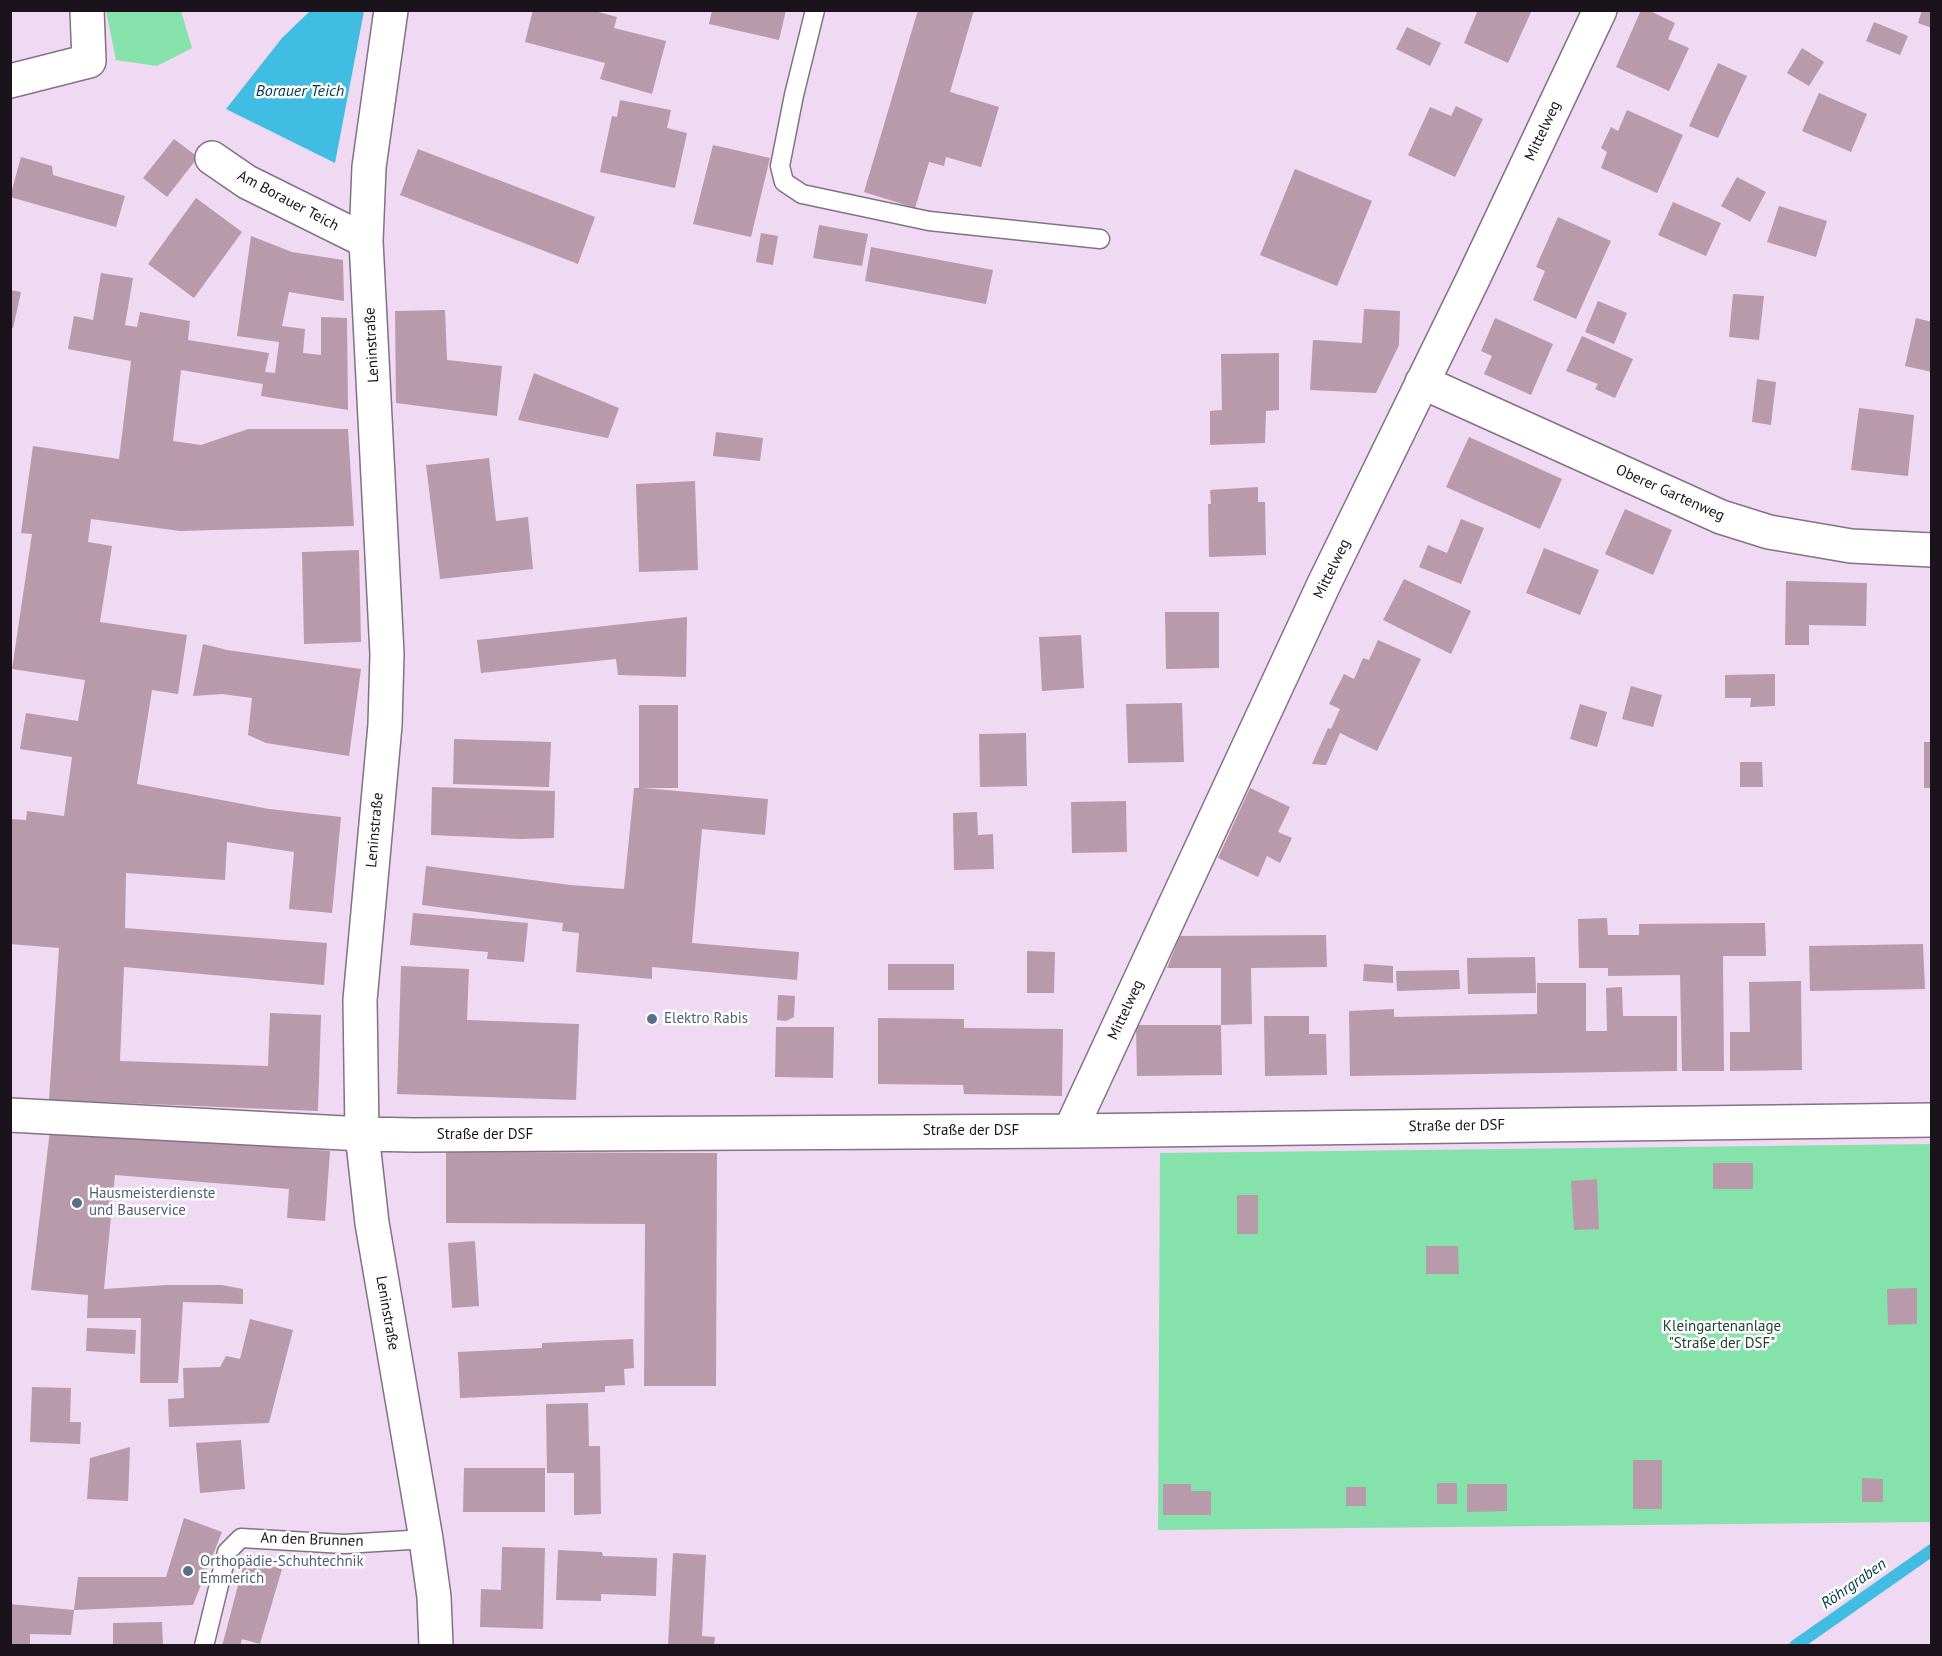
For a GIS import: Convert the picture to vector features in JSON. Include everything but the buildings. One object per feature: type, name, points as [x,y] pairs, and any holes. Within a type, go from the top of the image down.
[{"type":"street","points":[[10,81],[89,62],[87,10]]},
{"type":"street","name":"Leninstraße","points":[[391,10],[369,167],[366,242],[387,654],[385,725],[360,1000],[362,1134],[372,1223],[426,1539],[434,1598],[436,1646]]},
{"type":"street","name":"Mittelweg","points":[[1070,1131],[1324,584],[1478,268],[1600,10]]},
{"type":"street","name":"Am Borauer Teich","points":[[212,158],[247,182],[366,242]]},
{"type":"street","name":"Oberer Gartenweg","points":[[1422,382],[1720,517],[1768,532],[1851,546],[1932,550]]},
{"type":"street","name":"Straße der DSF","points":[[10,1116],[362,1134],[1070,1131],[1932,1120]]},
{"type":"lane","points":[[815,10],[794,95],[780,166],[784,182],[802,194],[929,221],[1101,239]]},
{"type":"lane","name":"An den Brunnen","points":[[204,1646],[227,1552],[241,1538],[344,1544],[426,1539]]},
{"type":"green space","points":[[106,11],[181,11],[192,48],[157,66],[116,60]]},
{"type":"green space","name":"Kleingartenanlage \"Straße der DSF\"","points":[[1931,1144],[1931,1522],[1158,1530],[1160,1153]]},
{"type":"water","name":"Borauer Teich","points":[[310,11],[364,11],[335,163],[226,109],[282,38]]},
{"type":"waterway","name":"Röhrgraben","points":[[1795,1646],[1932,1550]]},
{"type":"place","name":"Elektro Rabis","points":[[652,1019]]},
{"type":"place","name":"Hausmeisterdienste und Bauservice","points":[[77,1203]]},
{"type":"place","name":"Orthopädie-Schuhtechnik Emmerich","points":[[188,1571]]}]
